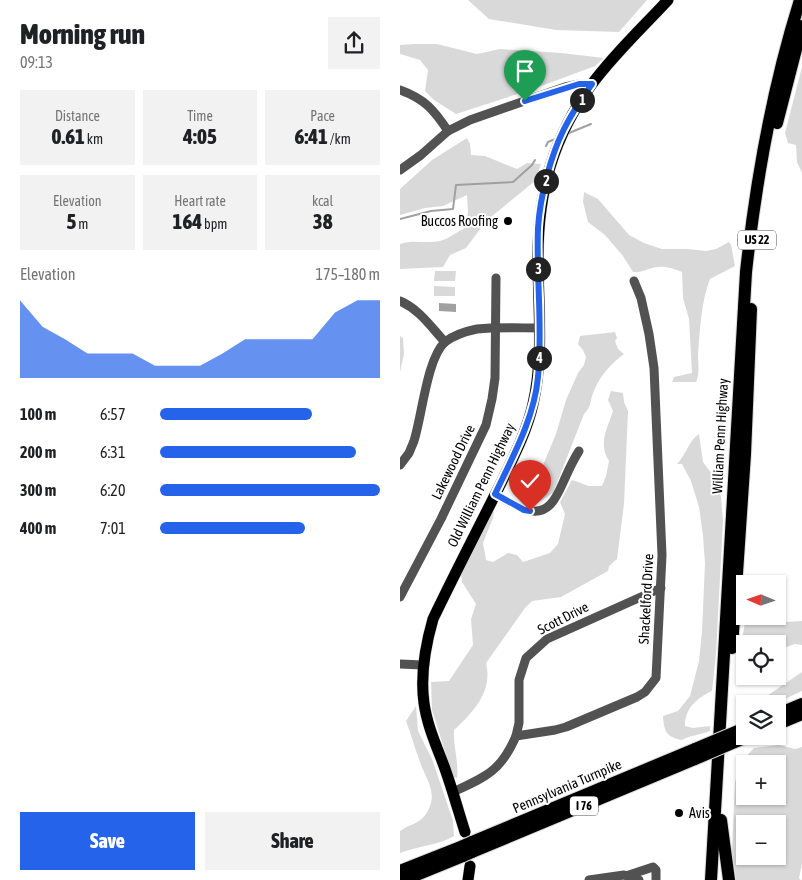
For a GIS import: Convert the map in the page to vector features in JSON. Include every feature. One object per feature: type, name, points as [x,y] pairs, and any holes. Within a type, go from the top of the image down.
[{"type":"highway","name":"William Penn Highway","points":[[719,879],[713,834],[731,377],[740,362],[746,272],[758,178],[777,84],[800,0]]},
{"type":"highway","name":"William Penn Highway","points":[[719,879],[756,250],[772,141],[802,26]]},
{"type":"highway","points":[[786,711],[802,704]]},
{"type":"highway","points":[[786,721],[802,714]]},
{"type":"highway","name":"Pennsylvania Turnpike","points":[[695,754],[736,733]]},
{"type":"highway","name":"Pennsylvania Turnpike","points":[[404,880],[467,849],[695,754],[736,740]]},
{"type":"highway","points":[[706,880],[713,834]]},
{"type":"highway","name":"Pennsylvania Turnpike","points":[[400,871],[467,849]]},
{"type":"main road","name":"Old William Penn Highway","points":[[468,880],[467,849],[453,792],[429,724],[424,704],[426,642],[433,619],[522,438],[533,405],[538,378],[540,328],[538,228],[542,200],[556,147],[564,129],[592,84],[668,0]]},
{"type":"street","points":[[400,170],[421,155],[448,131],[477,117],[565,87],[592,84]]},
{"type":"street","points":[[400,90],[424,101],[448,131]]},
{"type":"street","name":"Lakewood Drive","points":[[400,597],[441,519],[486,425],[495,378],[496,278]]},
{"type":"street","name":"Shackelford Drive","points":[[516,736],[555,730],[637,697],[652,686],[656,678],[661,588],[662,520],[658,483],[654,368],[641,298],[634,281]]},
{"type":"street","points":[[400,301],[409,305],[420,315],[445,342]]},
{"type":"street","points":[[400,465],[409,453],[414,441],[431,367],[437,353],[445,342],[463,333],[477,329],[540,328]]},
{"type":"street","points":[[495,494],[524,510],[543,511],[554,500],[579,451]]},
{"type":"street","name":"Scott Drive","points":[[516,736],[519,723],[520,680],[526,658],[547,639],[661,588]]},
{"type":"street","points":[[400,664],[424,665]]},
{"type":"street","points":[[453,792],[494,771],[506,756],[516,736]]},
{"type":"street","points":[[589,880],[636,874],[649,867],[653,867],[656,870],[656,880]]},
{"type":"street","points":[[624,875],[639,880]]},
{"type":"shaded area","points":[[468,0],[647,0],[619,32],[556,30],[489,19]]},
{"type":"shaded area","points":[[437,44],[477,54],[500,49],[604,58],[595,66],[536,88],[456,114],[434,100],[425,91],[428,70],[420,60],[400,54],[400,45]]},
{"type":"shaded area","points":[[802,67],[802,173],[797,162],[796,145],[788,143],[785,133]]},
{"type":"shaded area","points":[[467,138],[470,144],[471,155],[485,156],[517,169],[527,163],[541,164],[535,181],[486,221],[466,248],[450,255],[443,267],[400,269],[400,244],[440,241],[465,228],[468,212],[467,195],[443,206],[425,208],[400,215],[400,189],[432,160]]},
{"type":"shaded area","points":[[584,192],[598,199],[629,235],[644,243],[662,249],[706,251],[716,249],[729,242],[731,245],[735,266],[710,279],[705,297],[700,326],[696,382],[672,382],[674,377],[692,373],[689,319],[683,298],[682,272],[660,267],[633,272],[623,256],[605,235],[588,222],[583,202]]},
{"type":"shaded area","points":[[435,271],[456,271],[455,281],[434,281]]},
{"type":"shaded area","points":[[434,286],[455,287],[455,296],[434,296]]},
{"type":"shaded area","points":[[439,303],[456,304],[456,312],[439,311]]},
{"type":"shaded area","points":[[615,332],[617,338],[615,341],[618,349],[624,354],[609,367],[597,383],[590,406],[584,414],[553,493],[536,504],[531,500],[533,489],[556,434],[566,400],[578,373],[584,365],[586,357],[578,344],[580,336]]},
{"type":"shaded area","points":[[400,336],[403,338],[404,354],[400,372]]},
{"type":"shaded area","points":[[611,391],[623,393],[628,411],[624,504],[617,559],[609,566],[608,571],[561,597],[532,601],[525,608],[486,663],[487,683],[480,701],[454,730],[457,778],[453,777],[432,710],[431,682],[449,681],[473,645],[471,619],[476,604],[462,582],[461,574],[488,519],[494,511],[483,543],[486,560],[493,562],[508,553],[517,555],[523,562],[550,553],[558,544],[565,514],[560,502],[572,480],[589,486],[602,486],[606,476],[609,461],[604,449],[604,442],[613,411],[608,400]]},
{"type":"shaded area","points":[[699,434],[703,462],[717,481],[721,497],[723,520],[716,654],[712,691],[693,704],[687,714],[685,726],[693,728],[710,726],[710,731],[682,740],[669,735],[664,726],[663,716],[678,711],[690,696],[699,661],[705,563],[699,507],[691,481],[682,464],[677,464]]},
{"type":"shaded area","points":[[802,621],[802,645],[795,644],[786,647],[786,635],[743,634],[744,625],[786,625],[786,622]]},
{"type":"shaded area","points":[[802,672],[802,691],[786,698],[786,695],[768,695],[783,685],[786,685],[786,683]]},
{"type":"shaded area","points":[[416,706],[418,731],[432,759],[453,821],[454,836],[400,853],[400,831],[424,817],[432,799],[430,786],[406,721]]},
{"type":"shaded area","points":[[779,745],[795,749],[802,747],[802,864],[799,878],[801,880],[736,880],[732,851],[736,778],[736,805],[786,805],[786,755],[747,755],[754,748]]},
{"type":"waterway","points":[[569,133],[591,124]]},
{"type":"waterway","points":[[546,146],[548,142],[555,139]]},
{"type":"waterway","points":[[400,219],[431,211],[453,209],[456,185],[513,182],[535,160]]},
{"type":"place","name":"Buccos Roofing","points":[[508,221]]},
{"type":"place","name":"Avis","points":[[679,813]]},
{"type":"route","points":[[525,101],[565,87],[592,84],[564,129],[556,147],[548,174],[538,228],[540,353],[538,378],[533,405],[522,438],[495,494],[524,510],[530,511]]}]
